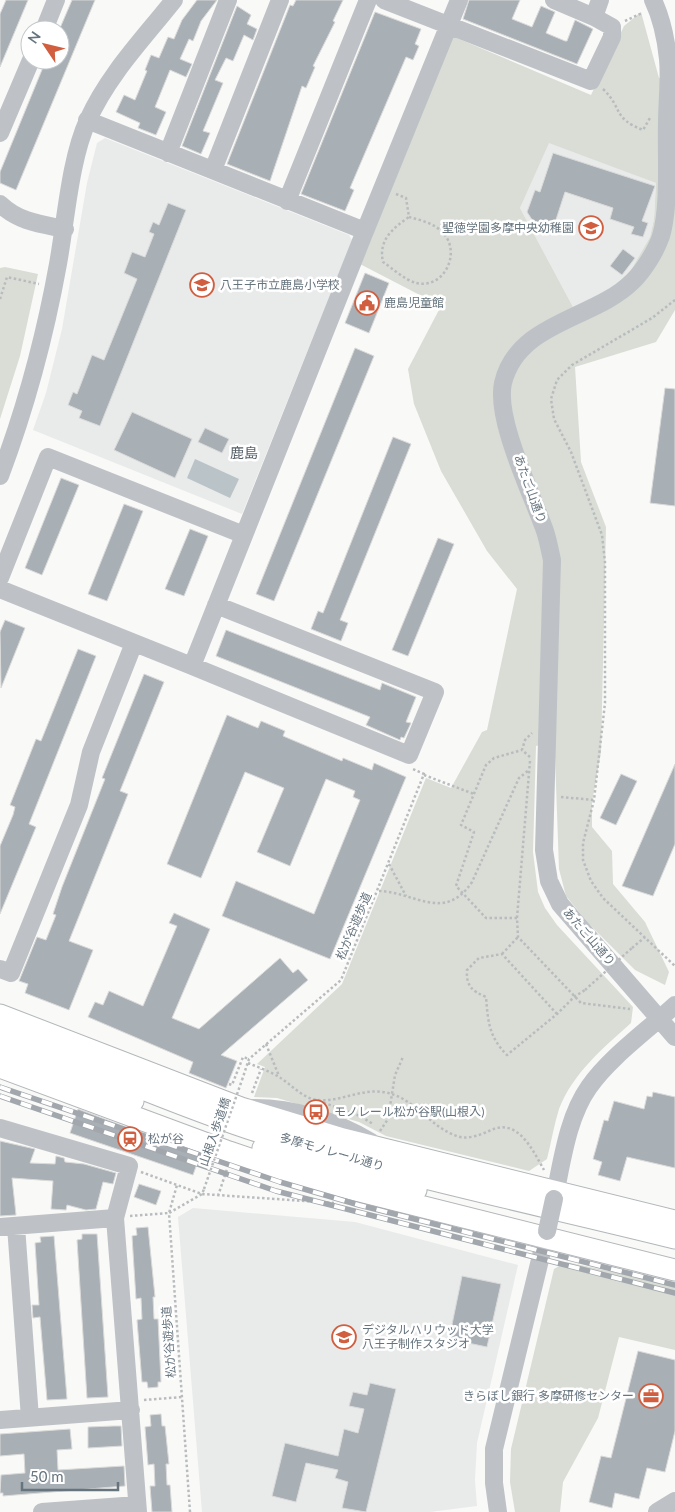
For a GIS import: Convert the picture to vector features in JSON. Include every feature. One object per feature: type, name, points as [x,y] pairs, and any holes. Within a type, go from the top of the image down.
[{"type":"main road","points":[[0,1015],[245,1103],[555,1195],[675,1221]]},
{"type":"main road","points":[[0,1031],[52,1035]]},
{"type":"main road","name":"多摩モノレール通り","points":[[0,1031],[176,1102],[287,1140],[402,1172],[675,1238]]},
{"type":"main road","name":"多摩モノレール通り","points":[[0,1050],[167,1114],[307,1162],[675,1253]]},
{"type":"main road","points":[[0,1066],[229,1152],[304,1177],[546,1234],[675,1270]]},
{"type":"street","points":[[48,20],[56,0]]},
{"type":"street","points":[[0,476],[46,329],[76,159],[87,120],[115,75],[174,0]]},
{"type":"street","points":[[168,153],[228,0]]},
{"type":"street","points":[[213,170],[280,0]]},
{"type":"street","points":[[287,201],[368,0]]},
{"type":"street","points":[[384,0],[591,81],[612,37],[612,28],[597,8],[554,0]]},
{"type":"street","points":[[192,666],[364,231],[383,189],[459,0]]},
{"type":"street","name":"あたご山通り","points":[[650,6],[662,26],[668,60],[665,204],[661,236],[649,260],[634,280],[615,296],[541,333],[521,348],[510,365],[503,384],[503,403],[507,426],[546,534],[552,560],[544,850],[549,881],[560,904],[675,1037]]},
{"type":"street","points":[[0,133],[27,70]]},
{"type":"street","points":[[87,120],[364,231]]},
{"type":"street","points":[[0,204],[12,215],[31,223],[65,229]]},
{"type":"street","points":[[0,578],[48,457],[244,535]]},
{"type":"street","points":[[0,589],[409,755],[436,692],[216,604]]},
{"type":"street","points":[[0,969],[11,973],[79,805],[91,752],[134,643]]},
{"type":"street","points":[[498,1512],[494,1484],[494,1449],[574,1117],[590,1086],[607,1067],[675,1005]]},
{"type":"street","points":[[0,1128],[129,1166],[116,1218],[138,1509],[42,1512]]},
{"type":"street","points":[[30,1418],[8,1227],[116,1218]]},
{"type":"street","points":[[0,1420],[130,1406]]},
{"type":"street","points":[[657,1512],[675,1501]]},
{"type":"path","points":[[612,28],[650,6]]},
{"type":"path","points":[[591,81],[614,100],[618,113],[626,124],[643,130],[650,118]]},
{"type":"path","points":[[383,189],[406,198],[409,217]]},
{"type":"path","points":[[409,217],[424,221],[442,231],[451,247],[451,262],[443,276],[428,283],[415,282],[383,262],[381,253],[385,239],[392,229],[409,217]]},
{"type":"path","points":[[0,299],[7,277],[39,284]]},
{"type":"path","points":[[675,300],[652,318],[572,365],[557,380],[551,399],[554,419],[571,452],[604,544],[605,703],[594,800],[583,844],[583,860],[591,881],[603,898],[675,966]]},
{"type":"path","points":[[522,750],[525,740],[536,728]]},
{"type":"path","points":[[522,750],[530,758]]},
{"type":"path","points":[[517,918],[486,918],[456,886],[474,832],[461,825],[486,765],[494,758],[522,750]]},
{"type":"path","points":[[409,755],[406,765],[474,794]]},
{"type":"path","points":[[378,890],[406,896],[422,902],[443,903],[463,895],[472,882],[519,778],[530,770]]},
{"type":"path","name":"松が谷遊歩道","points":[[242,1080],[248,1061],[341,980],[424,774]]},
{"type":"path","points":[[546,796],[594,800]]},
{"type":"path","points":[[389,863],[406,896]]},
{"type":"path","points":[[518,937],[502,954],[479,958],[467,970],[466,980],[472,992],[486,997],[487,1020],[495,1043],[507,1055],[646,937]]},
{"type":"path","points":[[502,954],[557,1014]]},
{"type":"path","points":[[581,1003],[635,1009]]},
{"type":"path","points":[[266,1044],[279,1077]]},
{"type":"path","points":[[228,1084],[232,1085],[242,1057],[261,1069],[279,1077],[304,1095],[317,1100],[364,1092],[392,1094],[416,1108],[444,1130],[459,1137],[484,1134],[501,1127],[518,1132],[524,1136],[545,1171]]},
{"type":"path","points":[[384,1143],[395,1075],[403,1057]]},
{"type":"path","points":[[245,1103],[261,1069]]},
{"type":"path","name":"山根入歩道橋","points":[[202,1194],[242,1080]]},
{"type":"path","points":[[128,1168],[202,1194],[338,1203]]},
{"type":"path","points":[[218,1196],[227,1168]]},
{"type":"path","name":"松が谷遊歩道","points":[[177,1185],[169,1213],[190,1512]]},
{"type":"path","points":[[116,1218],[169,1213],[202,1194]]},
{"type":"path","points":[[130,1406],[182,1398]]},
{"type":"shaded area","points":[[641,12],[659,78],[675,77],[675,310],[656,342],[575,367],[581,462],[606,527],[601,752],[592,802],[592,827],[612,851],[613,884],[645,922],[669,972],[665,985],[635,970],[589,924],[566,896],[559,869],[555,756],[540,745],[536,746],[533,852],[538,892],[545,908],[557,925],[633,1007],[631,1023],[590,1062],[572,1084],[559,1109],[547,1159],[529,1171],[386,1136],[359,1122],[277,1098],[254,1097],[265,1067],[257,1064],[342,984],[426,778],[451,788],[482,732],[487,730],[517,589],[487,551],[441,471],[414,404],[408,369],[441,306],[358,263],[452,36],[591,95],[624,26]],"holes":[[[549,143],[656,183],[654,219],[650,237],[631,270],[609,291],[573,307],[520,208]]]},
{"type":"shaded area","name":"八王子市立鹿島小学校","points":[[105,138],[349,235],[352,240],[242,514],[33,430],[46,393],[62,329],[87,183],[97,143]]},
{"type":"shaded area","name":"聖徳学園多摩中央幼稚園","points":[[549,142],[656,183],[654,219],[650,237],[631,270],[609,291],[573,307],[520,208]]},
{"type":"shaded area","points":[[5,267],[38,274],[20,356],[0,419],[0,268]]},
{"type":"shaded area","points":[[195,459],[239,479],[230,498],[187,478]]},
{"type":"shaded area","name":"デジタルハリウッド大学 八王子制作スタジオ","points":[[193,1208],[355,1222],[518,1265],[477,1443],[475,1480],[477,1506],[430,1512],[202,1512],[178,1217]]},
{"type":"shaded area","points":[[566,1262],[675,1285],[675,1350],[619,1337],[598,1418],[563,1482],[560,1512],[515,1512],[510,1482],[511,1449],[554,1269]]},
{"type":"building","points":[[6,0],[28,0],[0,67],[0,14]]},
{"type":"building","points":[[72,0],[95,0],[70,60],[70,20],[63,20]]},
{"type":"building","points":[[197,0],[217,0],[201,21],[193,41],[189,39],[180,59],[192,64],[186,77],[170,70],[155,107],[166,112],[156,135],[138,128],[140,123],[116,112],[124,95],[135,100],[147,71],[145,70],[151,55],[159,58],[168,37],[174,39],[182,20]]},
{"type":"building","points":[[296,0],[343,0],[333,21],[335,22],[313,66],[315,67],[306,88],[302,86],[270,181],[227,164],[290,5],[293,6]]},
{"type":"building","points":[[469,0],[520,0],[512,19],[532,27],[541,6],[555,12],[546,33],[565,41],[567,41],[575,20],[593,29],[577,64],[463,19]]},
{"type":"building","points":[[237,6],[251,15],[247,24],[257,29],[253,40],[244,35],[233,61],[226,58],[215,80],[223,83],[203,131],[210,133],[201,154],[182,146]]},
{"type":"building","points":[[375,12],[421,29],[415,44],[419,46],[413,60],[406,57],[350,188],[354,190],[345,211],[301,194]]},
{"type":"building","points":[[42,70],[66,70],[16,190],[0,183],[0,172]]},
{"type":"building","points":[[553,153],[655,186],[642,221],[648,223],[643,237],[631,234],[634,227],[610,219],[613,208],[565,192],[551,235],[540,232],[527,212],[535,190],[540,192]]},
{"type":"building","points":[[168,203],[186,210],[100,426],[79,418],[82,411],[68,405],[73,392],[77,394],[92,355],[104,360],[137,279],[124,273],[132,252],[145,257],[154,234],[149,232],[153,222],[159,225]]},
{"type":"building","points":[[623,249],[635,258],[622,275],[610,266]]},
{"type":"building","name":"鹿島児童館","points":[[365,273],[389,283],[369,333],[345,323]]},
{"type":"building","points":[[355,348],[374,356],[274,601],[256,594]]},
{"type":"building","points":[[665,388],[675,389],[675,506],[650,503]]},
{"type":"building","points":[[132,412],[192,439],[175,478],[114,450]]},
{"type":"building","points":[[205,428],[229,439],[222,453],[198,442]]},
{"type":"building","points":[[393,437],[411,444],[340,620],[348,623],[341,641],[311,629],[318,611],[323,613]]},
{"type":"building","points":[[61,478],[79,485],[42,575],[25,568]]},
{"type":"building","points":[[124,504],[143,511],[107,601],[88,594]]},
{"type":"building","points":[[190,529],[208,536],[184,596],[165,589]]},
{"type":"building","points":[[438,538],[454,544],[408,656],[392,650]]},
{"type":"building","points":[[5,620],[25,628],[1,688],[0,632]]},
{"type":"building","points":[[226,630],[380,690],[382,683],[416,697],[406,722],[411,723],[404,738],[401,737],[400,740],[366,725],[370,717],[216,656]]},
{"type":"building","points":[[78,649],[96,656],[29,824],[36,827],[0,914],[0,846],[15,807],[10,805],[36,739],[41,741]]},
{"type":"building","points":[[144,674],[164,682],[120,791],[128,794],[69,941],[93,950],[69,1010],[25,993],[28,984],[19,981],[37,937],[46,940],[56,915],[53,914],[62,887],[105,779],[102,778]]},
{"type":"building","points":[[227,715],[258,728],[261,721],[285,731],[283,736],[342,761],[343,758],[372,770],[374,763],[406,777],[330,959],[222,916],[236,881],[314,914],[360,800],[353,797],[355,791],[326,779],[290,866],[257,852],[284,788],[245,772],[201,878],[167,864]]},
{"type":"building","points":[[675,764],[675,844],[653,896],[622,886]]},
{"type":"building","points":[[621,774],[637,781],[616,825],[600,818]]},
{"type":"building","points":[[174,913],[210,929],[172,1018],[199,1029],[280,958],[293,973],[298,969],[308,980],[221,1055],[237,1061],[226,1088],[189,1073],[193,1062],[88,1017],[95,1002],[103,1005],[109,991],[143,1006],[177,926],[169,923]]},
{"type":"building","points":[[653,1092],[675,1097],[675,1168],[627,1157],[620,1181],[598,1175],[602,1162],[593,1159],[604,1120],[608,1121],[614,1101],[644,1109],[647,1096],[652,1097]]},
{"type":"building","points":[[78,1109],[200,1155],[193,1175],[70,1133]]},
{"type":"building","points":[[0,1141],[35,1149],[30,1163],[55,1164],[56,1156],[64,1158],[65,1162],[84,1164],[116,1173],[113,1184],[103,1182],[96,1209],[86,1210],[67,1205],[66,1210],[51,1209],[53,1181],[12,1178],[16,1215],[0,1216]]},
{"type":"building","points":[[139,1184],[161,1191],[156,1205],[134,1197]]},
{"type":"building","points":[[148,1227],[155,1297],[153,1297],[154,1319],[158,1319],[161,1382],[158,1382],[158,1387],[148,1388],[147,1382],[142,1382],[137,1320],[142,1319],[141,1298],[136,1299],[132,1236],[137,1235],[136,1228]]},
{"type":"building","points":[[82,1234],[97,1234],[108,1397],[87,1398],[77,1240],[82,1239]]},
{"type":"building","points":[[54,1236],[67,1399],[47,1400],[40,1317],[33,1318],[32,1305],[39,1305],[35,1243],[41,1242],[40,1237]]},
{"type":"building","points":[[462,1276],[501,1284],[487,1347],[449,1339]]},
{"type":"building","name":"きらぼし銀行 多摩研修センター","points":[[638,1351],[675,1360],[675,1431],[665,1472],[647,1468],[639,1499],[615,1493],[612,1508],[589,1502],[601,1456],[611,1458]]},
{"type":"building","points":[[370,1383],[396,1389],[366,1512],[342,1508],[348,1482],[335,1478],[338,1470],[306,1463],[296,1502],[272,1496],[285,1443],[338,1456],[344,1429],[358,1433],[364,1409],[349,1406],[353,1392],[367,1395]]},
{"type":"building","points":[[161,1414],[162,1426],[165,1426],[169,1464],[166,1464],[167,1485],[170,1485],[172,1512],[152,1512],[150,1486],[155,1486],[154,1464],[148,1465],[145,1427],[151,1426],[150,1415]]},
{"type":"building","points":[[121,1426],[122,1446],[88,1448],[88,1427]]},
{"type":"building","points":[[70,1429],[72,1449],[57,1450],[58,1470],[124,1466],[125,1486],[3,1496],[3,1493],[0,1493],[1,1475],[25,1473],[24,1454],[0,1456],[0,1434]]},
{"type":"railway","points":[[0,1087],[280,1182],[359,1205],[675,1285]]},
{"type":"railway","points":[[0,1096],[276,1191],[675,1293]]},
{"type":"place","name":"聖徳学園多摩中央幼稚園","points":[[591,228]]},
{"type":"place","name":"八王子市立鹿島小学校","points":[[202,285]]},
{"type":"place","name":"鹿島児童館","points":[[367,303]]},
{"type":"place","name":"モノレール松が谷駅(山根入)","points":[[316,1112]]},
{"type":"place","name":"松が谷","points":[[130,1139]]},
{"type":"place","name":"デジタルハリウッド大学 八王子制作スタジオ","points":[[344,1337]]},
{"type":"place","name":"きらぼし銀行 多摩研修センター","points":[[651,1396]]},
{"type":"district","name":"鹿島","points":[[244,453]]}]
